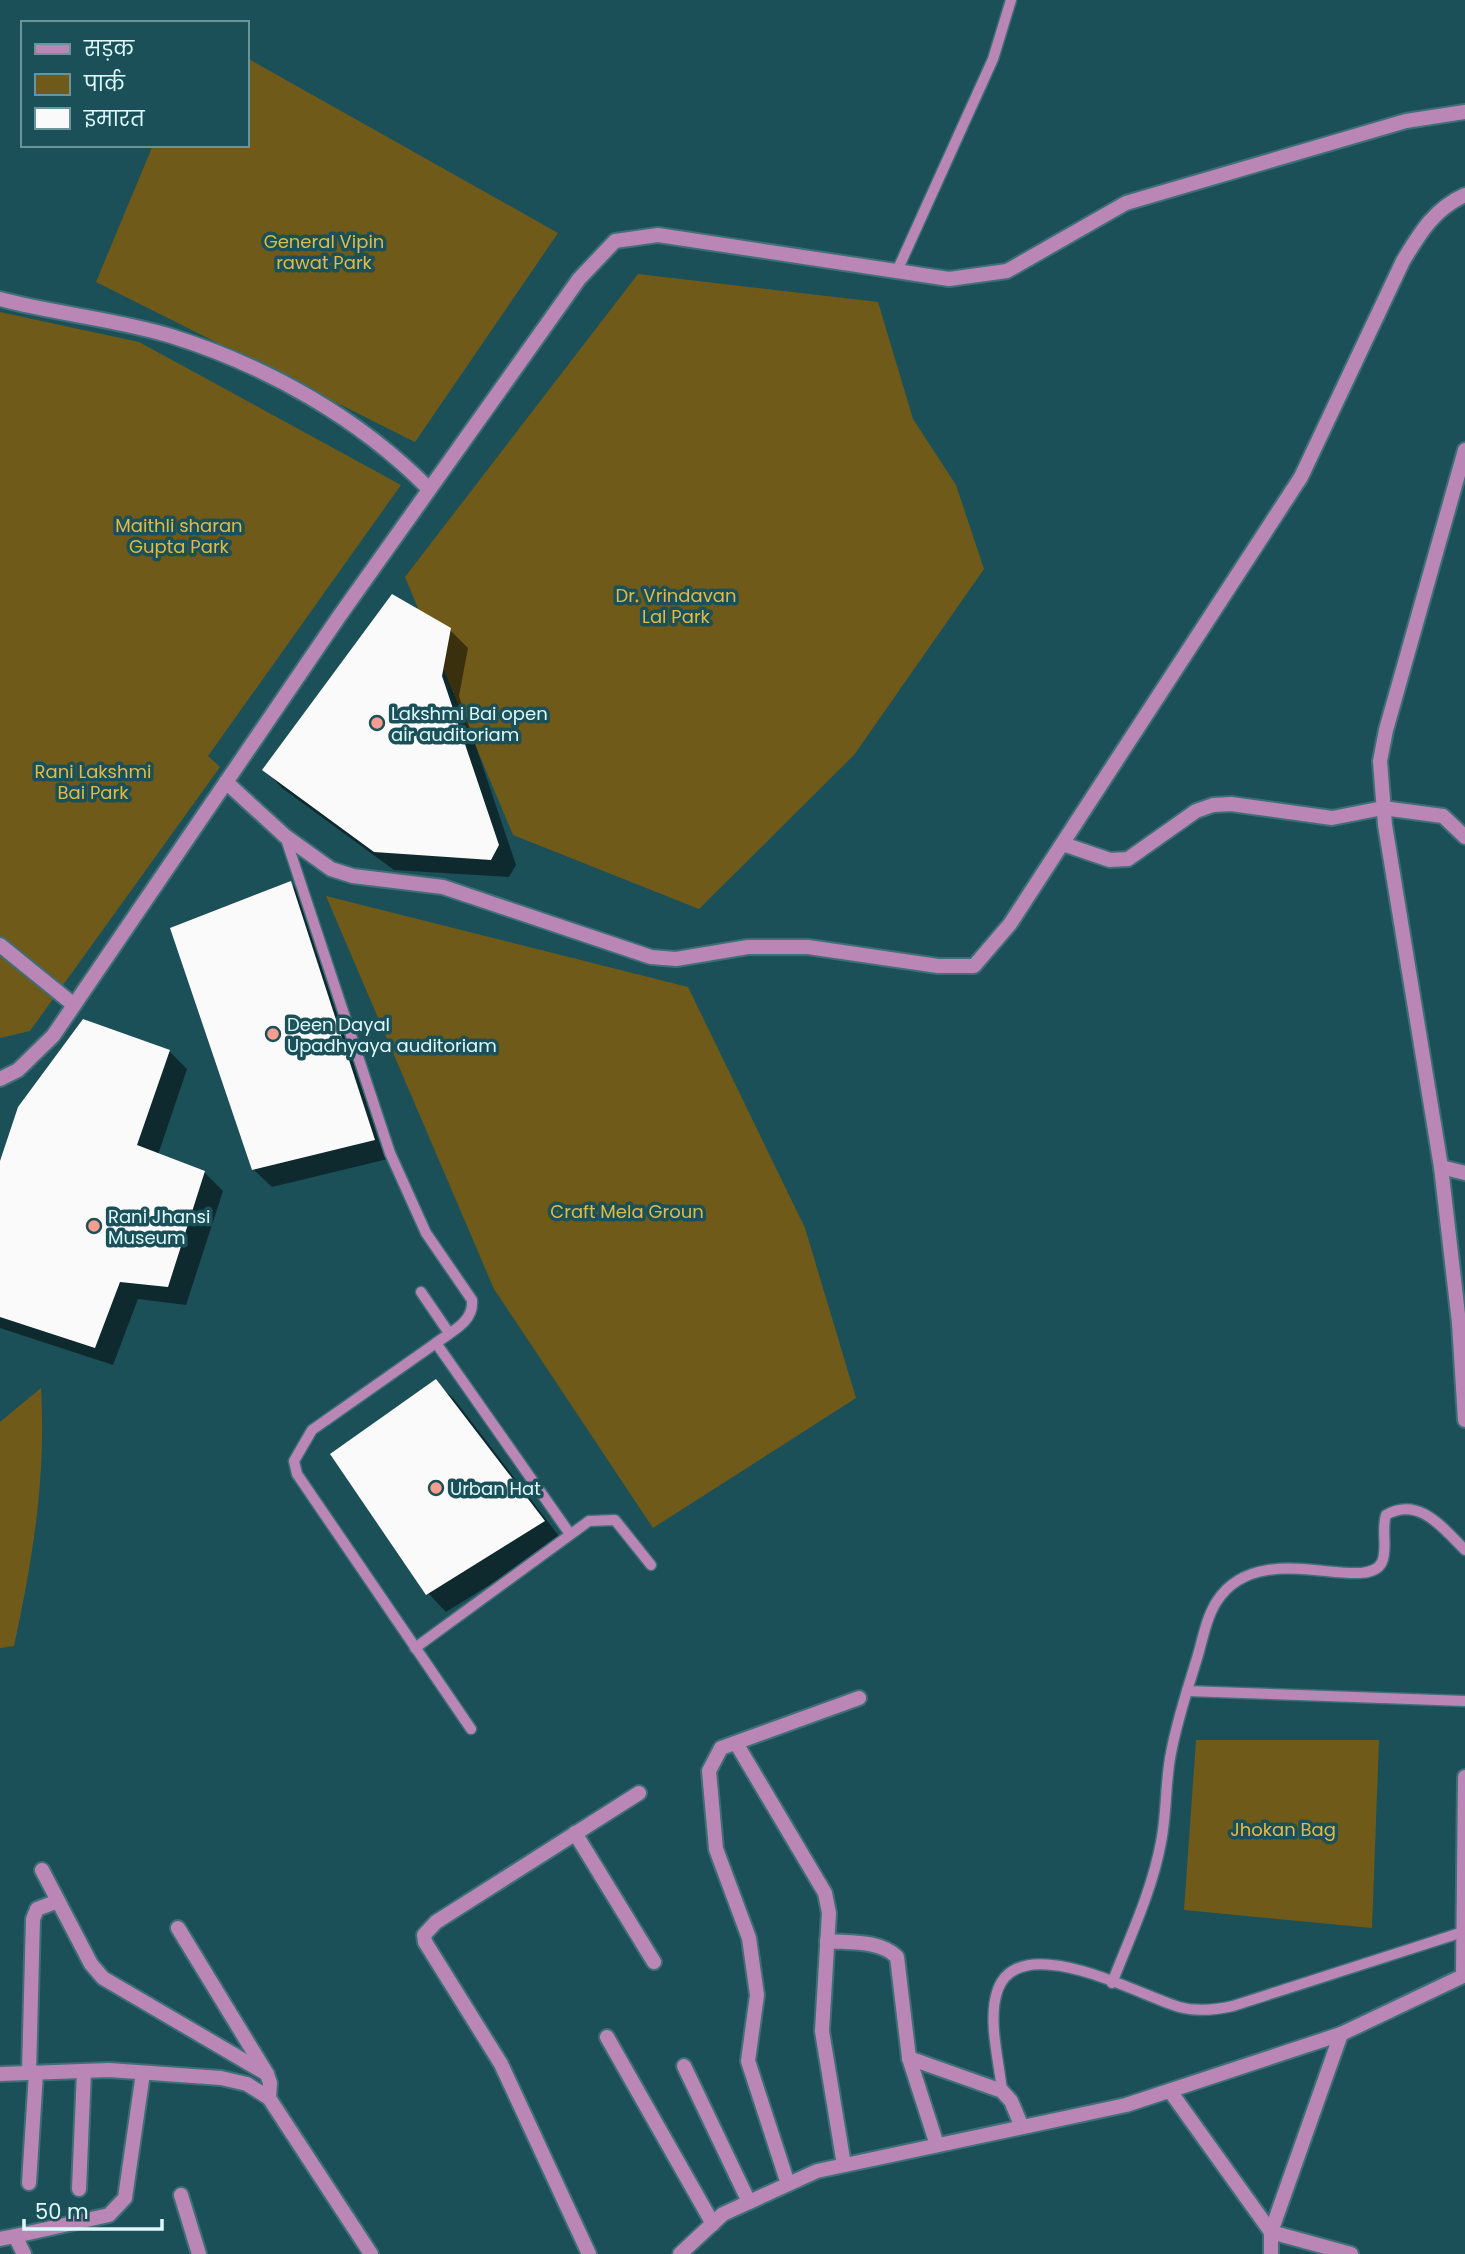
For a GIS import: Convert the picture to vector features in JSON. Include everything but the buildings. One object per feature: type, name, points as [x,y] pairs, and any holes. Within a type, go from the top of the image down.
[{"type":"street","points":[[0,1079],[18,1070],[53,1036],[429,489],[579,279],[615,241],[658,235],[949,279],[1007,271],[1126,203],[1406,121],[1465,112]]},
{"type":"street","points":[[226,782],[285,836],[331,869],[353,876],[443,887],[651,957],[677,959],[748,947],[808,947],[961,969],[974,966],[986,957],[1063,844],[1301,478],[1403,261],[1423,228],[1440,209],[1465,195]]},
{"type":"street","points":[[0,299],[170,336],[257,368],[357,428],[397,456],[429,489]]},
{"type":"street","points":[[1465,450],[1386,730],[1380,761],[1383,808],[1441,1167],[1459,1323],[1465,1420]]},
{"type":"street","points":[[1063,844],[1110,860],[1128,859],[1180,820],[1213,805],[1231,804],[1332,818],[1383,808],[1443,816],[1465,837]]},
{"type":"street","points":[[0,945],[74,1005]]},
{"type":"street","points":[[1441,1167],[1465,1173]]},
{"type":"street","points":[[789,2184],[748,2061],[757,1995],[754,1959],[743,1917],[716,1849],[709,1771],[721,1748],[859,1698]]},
{"type":"street","points":[[736,1743],[825,1892],[829,1913],[822,2031],[844,2165]]},
{"type":"street","points":[[680,2254],[723,2214],[817,2171],[1126,2105],[1341,2035],[1464,1976],[1465,1777]]},
{"type":"street","points":[[589,2254],[507,2074],[425,1942],[424,1935],[436,1922],[639,1793]]},
{"type":"street","points":[[575,1833],[654,1962]]},
{"type":"street","points":[[42,1870],[91,1964],[103,1978],[267,2074]]},
{"type":"street","points":[[29,2183],[33,2073],[33,1919],[37,1909],[58,1901]]},
{"type":"street","points":[[177,1928],[267,2074],[270,2083],[268,2098]]},
{"type":"street","points":[[827,1941],[878,1946],[890,1949],[897,1956],[909,2058],[937,2145]]},
{"type":"street","points":[[1271,2254],[1271,2232],[1341,2035]]},
{"type":"street","points":[[607,2037],[713,2224]]},
{"type":"street","points":[[909,2058],[1002,2091],[1011,2101],[1023,2127]]},
{"type":"street","points":[[684,2066],[749,2202]]},
{"type":"street","points":[[79,2189],[84,2071]]},
{"type":"street","points":[[0,2074],[84,2071],[143,2073],[221,2078],[247,2084],[268,2098],[371,2254]]},
{"type":"street","points":[[0,2239],[109,2215],[119,2208],[125,2198],[143,2073]]},
{"type":"street","points":[[1170,2091],[1271,2232],[1351,2254]]},
{"type":"street","points":[[181,2195],[199,2254]]},
{"type":"street","points":[[15,2236],[23,2254]]},
{"type":"lane","points":[[897,271],[993,59],[1011,0]]},
{"type":"lane","points":[[285,836],[390,1153],[426,1233],[472,1300],[473,1310],[469,1319],[312,1430],[294,1461],[297,1474],[471,1729]]},
{"type":"lane","points":[[421,1292],[449,1333]]},
{"type":"lane","points":[[436,1343],[570,1534]]},
{"type":"lane","points":[[1112,1983],[1155,1870],[1162,1840],[1171,1754],[1187,1692],[1217,1600],[1235,1582],[1254,1572],[1279,1567],[1358,1574],[1372,1572],[1381,1564],[1384,1553],[1386,1515],[1398,1508],[1413,1509],[1431,1516],[1465,1550]]},
{"type":"lane","points":[[415,1648],[589,1521],[615,1520],[651,1565]]},
{"type":"lane","points":[[1187,1692],[1465,1701]]},
{"type":"lane","points":[[1002,2091],[993,2012],[998,1988],[1010,1971],[1030,1964],[1062,1964],[1181,2007],[1209,2011],[1233,2006],[1463,1931]]},
{"type":"green space","name":"General Vipin rawat Park","points":[[248,59],[558,233],[415,442],[96,282],[152,147],[248,147]]},
{"type":"green space","name":"Dr. Vrindavan Lal Park","points":[[638,274],[878,302],[913,419],[956,485],[984,569],[854,755],[699,909],[513,835],[405,577]]},
{"type":"green space","name":"Maithli sharan Gupta Park","points":[[0,312],[139,342],[401,485],[208,756],[220,767],[30,1031],[0,1038]]},
{"type":"green space","name":"Craft Mela Groun","points":[[326,896],[688,987],[805,1228],[856,1398],[653,1528],[494,1289]]},
{"type":"green space","points":[[41,1388],[40,1487],[27,1581],[14,1646],[0,1648],[0,1422]]},
{"type":"green space","name":"Jhokan Bag","points":[[1196,1740],[1379,1740],[1372,1928],[1184,1910]]},
{"type":"place","name":"Lakshmi Bai open air auditoriam","points":[[377,723]]},
{"type":"place","name":"Deen Dayal Upadhyaya auditoriam","points":[[273,1034]]},
{"type":"place","name":"Rani Jhansi Museum","points":[[94,1226]]},
{"type":"place","name":"Urban Hat","points":[[436,1488]]},
{"type":"park label","name":"Rani Lakshmi Bai Park","points":[[93,781]]}]
